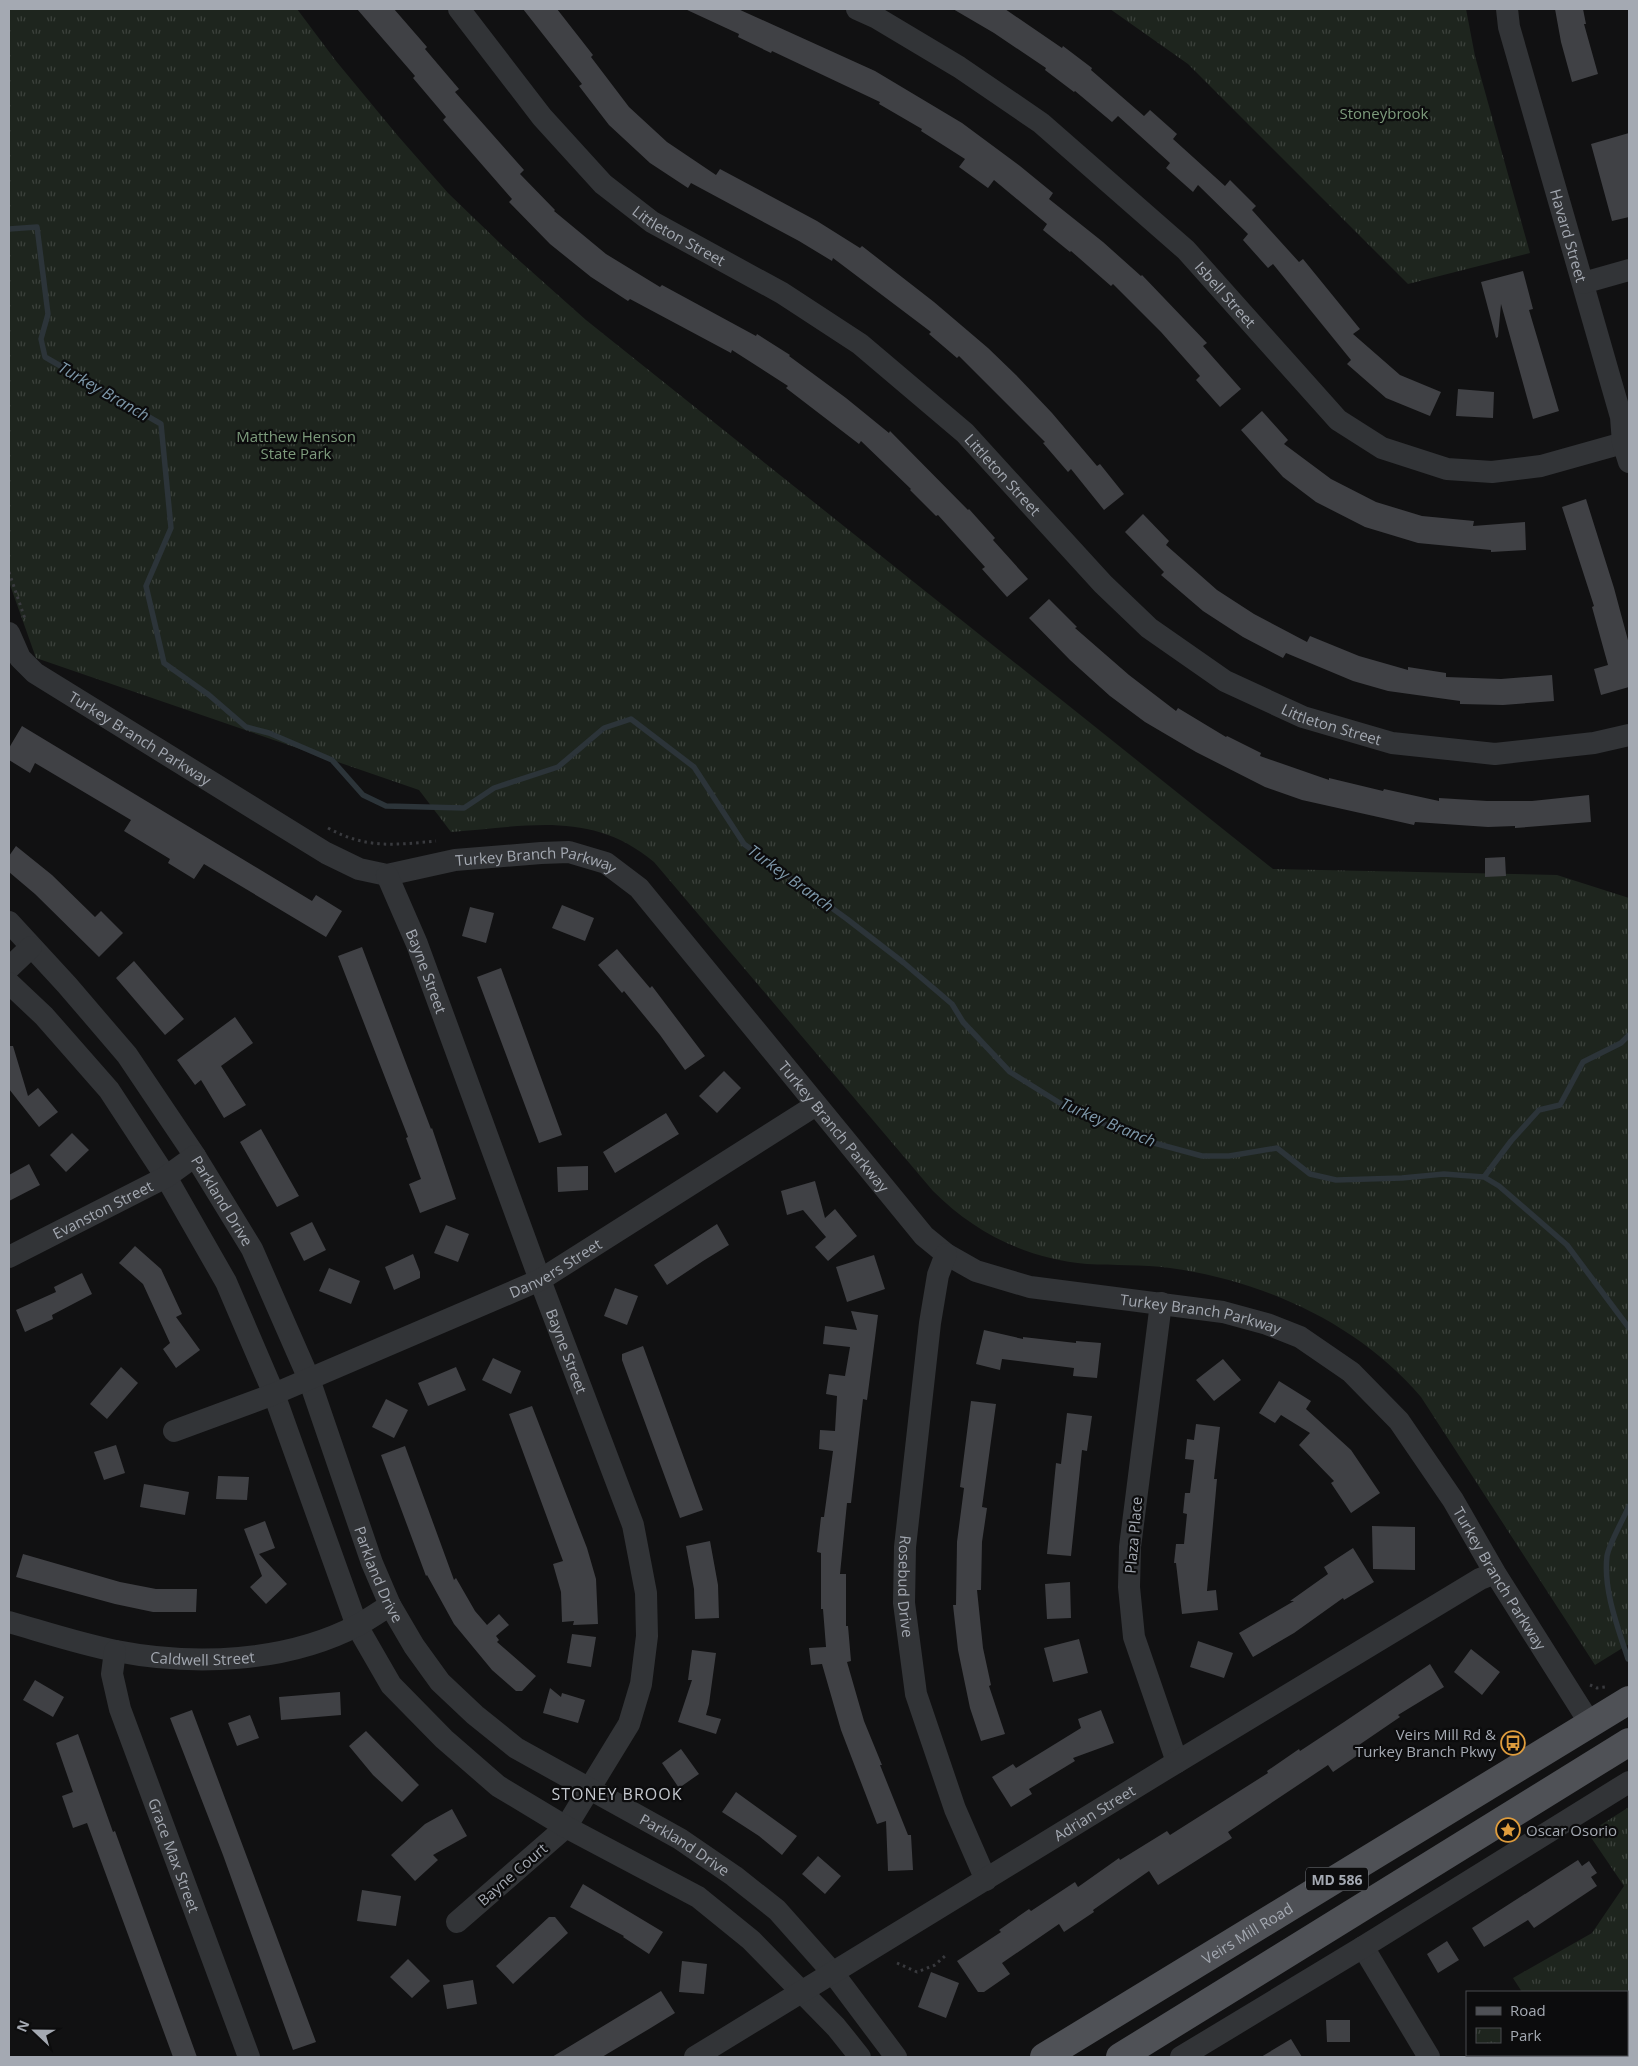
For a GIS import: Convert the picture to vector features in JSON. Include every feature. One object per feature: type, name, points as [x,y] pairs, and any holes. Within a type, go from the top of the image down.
[{"type":"main road","name":"Veirs Mill Road","points":[[1044,2057],[1591,1725],[1629,1700]]},
{"type":"main road","name":"MD 586","points":[[1120,2057],[1629,1742]]},
{"type":"street","name":"Littleton Street","points":[[459,9],[542,117],[603,184],[652,222],[782,293],[860,344],[965,433],[1104,584],[1149,628],[1225,681],[1303,717],[1392,743],[1495,754],[1594,744],[1629,735]]},
{"type":"street","name":"Isbell Street","points":[[857,9],[877,18],[959,67],[1041,123],[1186,250],[1338,420],[1382,448],[1448,469],[1492,472],[1626,453]]},
{"type":"street","name":"Havard Street","points":[[1507,9],[1509,27],[1621,418],[1626,453]]},
{"type":"street","points":[[1583,283],[1629,270]]},
{"type":"street","name":"Turkey Branch Parkway","points":[[10,638],[20,658],[35,673],[326,853],[359,869],[387,875],[455,860],[569,852],[606,863],[639,888],[924,1236],[946,1254],[976,1271],[1030,1287],[1223,1312],[1268,1324],[1300,1337],[1351,1372],[1399,1421],[1453,1500],[1494,1573],[1591,1725]]},
{"type":"street","name":"Bayne Street","points":[[387,875],[417,944],[632,1525],[646,1594],[647,1636],[641,1684],[629,1724],[566,1827]]},
{"type":"street","name":"Parkland Drive","points":[[9,922],[127,1055],[194,1156],[252,1249],[309,1379],[372,1563],[390,1605],[414,1646],[440,1682],[516,1748],[680,1839],[734,1876],[777,1910],[833,1973],[896,2057]]},
{"type":"street","points":[[9,968],[31,947]]},
{"type":"street","points":[[9,983],[44,1016],[110,1090],[166,1177],[226,1282],[274,1394],[356,1626],[391,1685],[444,1739],[498,1786],[566,1827],[698,1897],[751,1940],[836,2026],[860,2057]]},
{"type":"street","name":"Danvers Street","points":[[174,1431],[274,1394],[540,1280],[816,1105]]},
{"type":"street","name":"Evanston Street","points":[[9,1258],[166,1177],[194,1156]]},
{"type":"street","name":"Rosebud Drive","points":[[946,1254],[938,1275],[930,1323],[905,1547],[904,1603],[916,1694],[955,1809],[986,1880]]},
{"type":"street","name":"Plaza Place","points":[[1161,1303],[1130,1546],[1129,1587],[1134,1637],[1178,1762]]},
{"type":"street","name":"Adrian Street","points":[[694,2057],[1480,1579],[1494,1573]]},
{"type":"street","name":"Caldwell Street","points":[[9,1622],[115,1651],[177,1660],[238,1659],[295,1649],[356,1626],[390,1605]]},
{"type":"street","name":"Grace Max Street","points":[[115,1651],[112,1674],[120,1709],[249,2057]]},
{"type":"street","points":[[1181,2057],[1629,1782]]},
{"type":"street","name":"Bayne Court","points":[[457,1922],[566,1827]]},
{"type":"street","points":[[1362,1947],[1429,2057]]},
{"type":"path","points":[[897,1963],[917,1972],[935,1965],[946,1955]]},
{"type":"green space","name":"Matthew Henson State Park","points":[[9,9],[297,9],[336,61],[448,193],[504,247],[586,320],[1273,869],[1557,875],[1629,898],[1629,1644],[1595,1665],[1421,1397],[1396,1371],[1369,1348],[1339,1328],[1308,1310],[1274,1295],[1240,1283],[1205,1274],[1160,1267],[1087,1264],[1065,1261],[1023,1250],[984,1231],[949,1206],[933,1191],[654,862],[630,845],[606,834],[582,828],[557,825],[531,825],[451,832],[419,790],[36,658],[9,582]]},
{"type":"green space","name":"Stoneybrook","points":[[1110,9],[1466,9],[1475,56],[1530,253],[1408,284],[1188,64]]},
{"type":"green space","points":[[1629,1807],[1629,2057],[1564,2056],[1628,2056],[1628,1991],[1521,1991],[1513,1978],[1592,1933],[1624,1886],[1588,1833]]},
{"type":"building","points":[[357,9],[394,9],[427,47],[425,49],[459,89],[455,92],[524,170],[520,174],[554,211],[606,254],[660,287],[662,285],[756,336],[757,334],[790,355],[889,433],[890,431],[969,509],[995,538],[993,540],[1028,579],[1007,597],[982,569],[985,567],[938,515],[936,516],[861,441],[859,444],[786,388],[788,386],[732,350],[731,353],[630,299],[628,301],[591,277],[550,244],[509,202],[512,199],[443,120],[446,117],[413,78],[415,76]]},
{"type":"building","points":[[523,9],[557,9],[593,55],[591,57],[629,107],[667,142],[716,175],[720,169],[817,221],[860,248],[862,246],[934,302],[988,348],[1016,375],[1052,413],[1097,466],[1100,464],[1124,494],[1104,510],[1071,469],[1068,472],[1043,443],[1045,442],[959,356],[957,358],[929,334],[931,332],[833,258],[832,261],[799,241],[691,183],[688,188],[650,163],[609,125],[579,86],[582,84]]},
{"type":"building","points":[[685,9],[738,9],[875,71],[962,123],[1053,193],[1049,199],[1142,275],[1207,343],[1203,346],[1241,389],[1220,407],[1196,380],[1200,376],[1161,332],[1113,284],[1111,286],[1071,251],[1043,230],[1047,224],[994,180],[988,188],[959,167],[965,159],[921,131],[922,129],[879,104],[880,102],[772,51],[771,53],[738,37],[739,34]]},
{"type":"building","points":[[953,9],[1005,9],[1062,48],[1063,46],[1092,68],[1091,70],[1144,116],[1150,110],[1177,134],[1173,139],[1225,186],[1230,180],[1256,206],[1252,210],[1299,262],[1303,259],[1360,329],[1353,334],[1400,375],[1441,392],[1430,416],[1386,398],[1347,364],[1351,360],[1273,264],[1268,268],[1243,240],[1248,234],[1198,185],[1193,192],[1166,168],[1170,163],[1118,116],[1112,122],[1075,91],[1045,70],[1046,68],[994,33]]},
{"type":"building","points":[[1555,9],[1583,9],[1586,24],[1584,24],[1598,74],[1572,82],[1561,42]]},
{"type":"building","points":[[1629,133],[1629,217],[1612,221],[1591,144]]},
{"type":"building","points":[[1523,271],[1533,309],[1529,310],[1559,411],[1533,419],[1501,304],[1498,337],[1496,338],[1481,282]]},
{"type":"building","points":[[1458,389],[1494,392],[1493,418],[1456,416]]},
{"type":"building","points":[[1262,411],[1288,440],[1284,444],[1331,479],[1376,502],[1422,516],[1474,521],[1473,526],[1525,522],[1526,550],[1491,552],[1491,550],[1418,543],[1365,527],[1316,502],[1283,477],[1241,430]]},
{"type":"building","points":[[1586,499],[1614,588],[1629,644],[1629,687],[1601,695],[1594,669],[1608,665],[1592,607],[1594,606],[1562,507]]},
{"type":"building","points":[[1143,514],[1169,541],[1166,545],[1217,590],[1254,614],[1307,642],[1310,636],[1359,656],[1408,670],[1408,667],[1446,673],[1446,677],[1501,679],[1552,675],[1554,701],[1503,705],[1460,704],[1460,701],[1388,691],[1353,681],[1286,653],[1283,658],[1243,637],[1203,611],[1161,575],[1164,572],[1125,532]]},
{"type":"building","points":[[1049,599],[1077,627],[1075,628],[1129,675],[1176,711],[1178,708],[1226,737],[1261,753],[1260,756],[1329,780],[1329,778],[1383,791],[1384,789],[1439,801],[1439,798],[1532,801],[1589,795],[1591,822],[1515,828],[1515,826],[1488,827],[1415,822],[1414,825],[1302,800],[1265,787],[1196,752],[1145,722],[1110,696],[1070,660],[1029,618]]},
{"type":"building","points":[[22,726],[312,901],[316,895],[342,911],[326,937],[204,864],[194,879],[168,863],[170,859],[124,831],[131,820],[35,763],[30,773],[9,760],[9,748]]},
{"type":"building","points":[[16,846],[52,875],[95,917],[101,911],[123,933],[99,957],[35,894],[9,872],[9,856]]},
{"type":"building","points":[[1505,857],[1506,876],[1485,877],[1485,858]]},
{"type":"building","points":[[562,905],[594,918],[585,941],[552,928]]},
{"type":"building","points":[[470,907],[494,913],[486,943],[462,936]]},
{"type":"building","points":[[362,947],[432,1128],[456,1199],[420,1213],[409,1184],[421,1179],[406,1138],[408,1137],[338,956]]},
{"type":"building","points":[[617,949],[650,988],[652,986],[705,1056],[685,1070],[660,1035],[624,991],[622,993],[598,965]]},
{"type":"building","points":[[134,961],[184,1019],[165,1035],[116,978]]},
{"type":"building","points":[[501,968],[562,1135],[539,1143],[477,977]]},
{"type":"building","points":[[235,1017],[253,1043],[221,1066],[246,1105],[224,1118],[201,1080],[195,1085],[177,1060]]},
{"type":"building","points":[[9,1046],[13,1046],[28,1096],[38,1088],[58,1112],[39,1127],[9,1089]]},
{"type":"building","points":[[724,1071],[741,1088],[717,1113],[699,1096]]},
{"type":"building","points":[[666,1113],[679,1134],[615,1173],[603,1152]]},
{"type":"building","points":[[261,1129],[299,1196],[277,1207],[240,1142]]},
{"type":"building","points":[[72,1133],[89,1150],[66,1172],[50,1155]]},
{"type":"building","points":[[29,1164],[40,1185],[9,1201],[9,1175]]},
{"type":"building","points":[[588,1166],[588,1190],[558,1192],[557,1167]]},
{"type":"building","points":[[815,1181],[825,1218],[835,1209],[857,1236],[828,1261],[815,1247],[826,1237],[803,1210],[787,1215],[781,1191]]},
{"type":"building","points":[[312,1222],[326,1250],[304,1261],[290,1233]]},
{"type":"building","points":[[717,1224],[729,1245],[667,1285],[654,1265]]},
{"type":"building","points":[[446,1225],[469,1234],[458,1262],[434,1253]]},
{"type":"building","points":[[135,1246],[161,1269],[182,1314],[176,1317],[200,1350],[176,1368],[163,1349],[170,1343],[143,1284],[119,1263]]},
{"type":"building","points":[[413,1254],[420,1272],[420,1278],[394,1290],[385,1267]]},
{"type":"building","points":[[874,1255],[885,1289],[847,1302],[836,1267]]},
{"type":"building","points":[[329,1268],[360,1281],[351,1304],[319,1291]]},
{"type":"building","points":[[82,1273],[92,1294],[52,1315],[53,1319],[25,1332],[16,1310],[56,1292],[54,1287]]},
{"type":"building","points":[[615,1288],[638,1296],[627,1325],[604,1316]]},
{"type":"building","points":[[851,1311],[878,1315],[867,1400],[863,1399],[851,1503],[847,1503],[840,1574],[846,1574],[846,1626],[848,1626],[851,1661],[847,1662],[864,1721],[882,1765],[880,1765],[908,1835],[911,1835],[913,1870],[888,1871],[886,1821],[877,1824],[841,1730],[822,1664],[811,1665],[809,1648],[826,1647],[823,1609],[821,1609],[821,1553],[817,1552],[821,1517],[824,1517],[833,1451],[819,1449],[820,1430],[835,1431],[837,1396],[826,1394],[829,1374],[845,1376],[850,1347],[823,1344],[825,1326],[857,1330]]},
{"type":"building","points":[[984,1330],[1023,1339],[1023,1337],[1076,1343],[1076,1341],[1101,1343],[1097,1378],[1073,1376],[1074,1368],[1002,1359],[1000,1370],[976,1364]]},
{"type":"building","points":[[643,1346],[703,1510],[680,1518],[622,1360],[622,1354]]},
{"type":"building","points":[[493,1358],[521,1371],[511,1394],[482,1380]]},
{"type":"building","points":[[1223,1359],[1241,1380],[1214,1401],[1196,1380]]},
{"type":"building","points":[[121,1367],[138,1383],[107,1419],[90,1404]]},
{"type":"building","points":[[456,1367],[466,1390],[428,1406],[418,1383]]},
{"type":"building","points":[[1279,1381],[1311,1401],[1306,1409],[1351,1450],[1380,1493],[1351,1513],[1331,1483],[1334,1481],[1299,1445],[1310,1433],[1281,1415],[1275,1423],[1259,1413]]},
{"type":"building","points":[[386,1399],[408,1410],[394,1438],[372,1427]]},
{"type":"building","points":[[971,1401],[996,1404],[982,1507],[987,1508],[982,1542],[981,1590],[977,1590],[983,1648],[991,1685],[989,1686],[1005,1734],[981,1741],[970,1708],[958,1650],[953,1605],[956,1605],[957,1542],[964,1488],[960,1487]]},
{"type":"building","points":[[532,1406],[587,1548],[596,1579],[598,1624],[573,1625],[574,1621],[562,1622],[561,1592],[553,1564],[563,1561],[509,1414]]},
{"type":"building","points":[[1067,1413],[1092,1416],[1087,1451],[1082,1450],[1071,1556],[1047,1554],[1056,1463],[1061,1464]]},
{"type":"building","points":[[1196,1424],[1220,1427],[1214,1479],[1217,1479],[1207,1591],[1216,1590],[1218,1610],[1182,1614],[1176,1563],[1174,1563],[1176,1544],[1184,1544],[1187,1514],[1183,1513],[1185,1493],[1190,1493],[1194,1460],[1185,1459],[1187,1439],[1194,1440]]},
{"type":"building","points":[[116,1445],[125,1473],[104,1480],[94,1452]]},
{"type":"building","points":[[405,1446],[454,1580],[456,1578],[475,1611],[487,1625],[499,1614],[509,1625],[496,1636],[499,1640],[497,1642],[536,1676],[522,1691],[516,1691],[492,1670],[454,1624],[426,1576],[381,1455]]},
{"type":"building","points":[[218,1476],[249,1477],[247,1500],[216,1499]]},
{"type":"building","points":[[144,1484],[189,1492],[185,1515],[140,1507]]},
{"type":"building","points":[[265,1521],[275,1548],[259,1554],[287,1584],[266,1604],[250,1587],[262,1576],[244,1529]]},
{"type":"building","points":[[1372,1526],[1415,1527],[1415,1570],[1373,1569]]},
{"type":"building","points":[[710,1541],[718,1585],[719,1618],[695,1619],[694,1589],[686,1546]]},
{"type":"building","points":[[1353,1548],[1374,1582],[1344,1600],[1343,1598],[1294,1633],[1253,1657],[1239,1633],[1294,1601],[1290,1601],[1328,1574],[1324,1567]]},
{"type":"building","points":[[23,1554],[120,1582],[156,1589],[197,1589],[196,1612],[153,1612],[115,1604],[16,1577]]},
{"type":"building","points":[[1070,1582],[1071,1618],[1047,1619],[1045,1584]]},
{"type":"building","points":[[572,1634],[596,1637],[591,1667],[567,1663]]},
{"type":"building","points":[[1079,1639],[1088,1673],[1053,1682],[1044,1648]]},
{"type":"building","points":[[1198,1641],[1233,1653],[1224,1678],[1190,1667]]},
{"type":"building","points":[[1471,1649],[1500,1672],[1482,1695],[1454,1672]]},
{"type":"building","points":[[692,1650],[716,1653],[706,1715],[721,1719],[716,1734],[678,1722],[692,1680],[688,1680]]},
{"type":"building","points":[[1430,1664],[1444,1687],[1398,1715],[1400,1717],[1359,1745],[1364,1751],[1333,1772],[1328,1765],[1228,1832],[1232,1838],[1158,1885],[1149,1871],[1064,1932],[1059,1924],[1002,1963],[1010,1974],[984,1992],[978,1992],[957,1961],[1001,1932],[999,1930],[1029,1909],[1031,1911],[1075,1882],[1078,1887],[1119,1858],[1120,1860],[1167,1831],[1170,1835],[1268,1773],[1267,1771],[1299,1749],[1300,1751]]},
{"type":"building","points":[[35,1680],[64,1697],[53,1717],[23,1700]]},
{"type":"building","points":[[550,1688],[561,1697],[562,1693],[585,1700],[578,1723],[543,1713]]},
{"type":"building","points":[[340,1692],[341,1715],[281,1720],[279,1697]]},
{"type":"building","points":[[192,1710],[316,2042],[293,2050],[223,1855],[170,1718]]},
{"type":"building","points":[[1101,1710],[1114,1743],[1073,1758],[1075,1761],[1029,1789],[1032,1794],[1011,1807],[992,1777],[1013,1764],[1016,1768],[1081,1728],[1078,1719]]},
{"type":"building","points":[[250,1715],[259,1738],[237,1746],[228,1723]]},
{"type":"building","points":[[366,1731],[419,1785],[402,1802],[373,1775],[349,1746]]},
{"type":"building","points":[[78,1734],[197,2057],[173,2057],[87,1823],[73,1828],[62,1796],[73,1792],[56,1743]]},
{"type":"building","points":[[681,1749],[699,1774],[679,1788],[662,1763]]},
{"type":"building","points":[[736,1792],[797,1836],[782,1855],[759,1836],[722,1812]]},
{"type":"building","points":[[452,1809],[467,1836],[433,1855],[438,1860],[415,1881],[391,1855],[425,1824]]},
{"type":"building","points":[[818,1856],[841,1876],[825,1894],[802,1874]]},
{"type":"building","points":[[1578,1860],[1582,1866],[1589,1861],[1597,1873],[1591,1877],[1597,1886],[1534,1928],[1528,1920],[1484,1947],[1472,1928]]},
{"type":"building","points":[[583,1884],[663,1932],[649,1954],[624,1936],[570,1907]]},
{"type":"building","points":[[362,1890],[401,1896],[396,1926],[357,1921]]},
{"type":"building","points":[[549,1917],[555,1917],[568,1933],[513,1984],[496,1966]]},
{"type":"building","points":[[1447,1941],[1459,1960],[1438,1973],[1427,1954]]},
{"type":"building","points":[[408,1959],[430,1981],[412,1998],[390,1977]]},
{"type":"building","points":[[682,1961],[707,1964],[704,1994],[679,1992]]},
{"type":"building","points":[[931,1972],[959,1983],[946,2018],[918,2007]]},
{"type":"building","points":[[473,1980],[477,2004],[447,2009],[443,1985]]},
{"type":"building","points":[[661,1991],[675,2013],[649,2029],[602,2057],[552,2057]]},
{"type":"building","points":[[1326,2020],[1350,2020],[1350,2042],[1327,2042]]},
{"type":"building","points":[[1291,2039],[1302,2057],[1261,2057]]},
{"type":"waterway","name":"Turkey Branch","points":[[9,229],[37,227],[48,314],[41,339],[45,357],[161,424],[171,528],[146,586],[164,663],[209,695],[246,727],[269,733],[332,760],[363,795],[386,806],[464,808],[494,788],[558,767],[604,728],[631,719],[694,767],[744,844],[847,919],[904,963],[952,1004],[963,1022],[1010,1072],[1071,1110],[1143,1140],[1202,1156],[1229,1156],[1277,1148],[1310,1174],[1336,1180],[1402,1178],[1444,1174],[1484,1177],[1499,1186],[1567,1245],[1629,1328]]},
{"type":"waterway","points":[[1484,1177],[1511,1141],[1539,1110],[1560,1105],[1583,1062],[1621,1043],[1629,1035]]},
{"type":"waterway","name":"Turkey Branch","points":[[1628,1659],[1612,1609],[1606,1569],[1608,1551],[1629,1506]]},
{"type":"place","name":"Veirs Mill Rd & Turkey Branch Pkwy","points":[[1513,1743]]},
{"type":"place","name":"Oscar Osorio","points":[[1508,1830]]},
{"type":"district","name":"STONEY BROOK","points":[[617,1794]]}]
